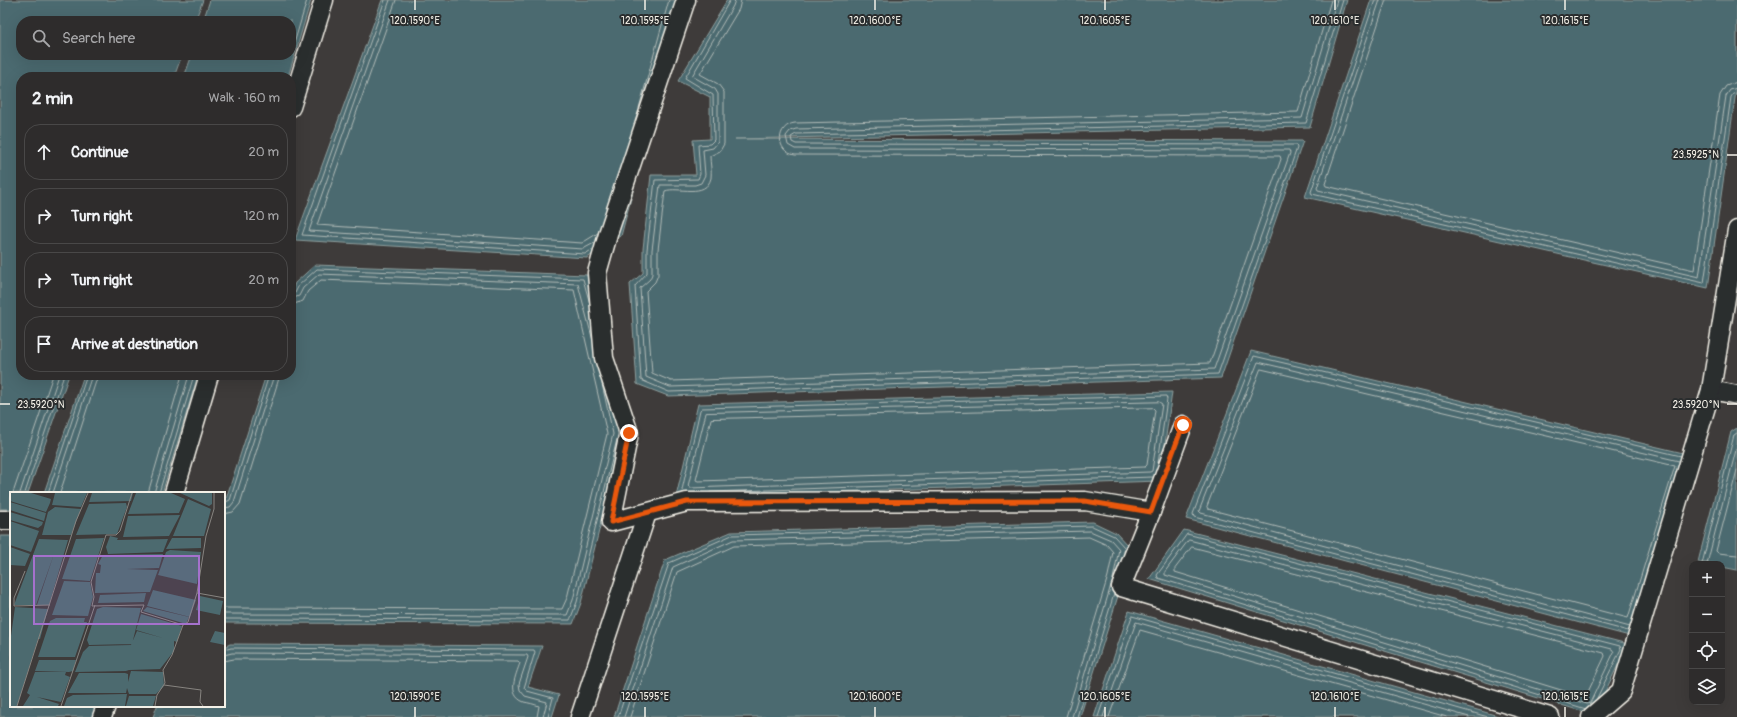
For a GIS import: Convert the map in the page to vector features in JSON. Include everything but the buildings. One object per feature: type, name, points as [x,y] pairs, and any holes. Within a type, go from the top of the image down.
[{"type":"lane","points":[[296,91],[324,0]]},
{"type":"lane","points":[[686,0],[609,231],[597,273],[604,358],[629,433],[611,522],[687,502],[1085,501],[1151,512]]},
{"type":"lane","points":[[1591,717],[1621,691],[1711,390],[1737,230]]},
{"type":"lane","points":[[174,492],[208,380]]},
{"type":"lane","points":[[1711,390],[1737,395]]},
{"type":"lane","points":[[1183,425],[1151,512],[1121,587],[1550,717]]},
{"type":"lane","points":[[580,717],[647,512]]},
{"type":"lane","points":[[102,717],[106,707]]},
{"type":"water","points":[[0,0],[203,0],[197,16],[16,16],[16,60],[180,60],[176,72],[16,72],[16,380],[67,380],[28,492],[10,492],[10,509],[0,509]]},
{"type":"water","points":[[210,0],[311,0],[296,50],[296,16],[205,16]]},
{"type":"water","points":[[382,0],[684,0],[621,236],[587,258],[296,240]]},
{"type":"water","points":[[727,0],[1347,0],[1310,127],[735,139],[1303,141],[1221,378],[668,396],[637,384],[630,284],[643,273],[643,249],[651,175],[696,175],[693,140],[710,139],[710,97],[678,81]]},
{"type":"water","points":[[1371,0],[1737,0],[1737,84],[1708,288],[1305,197]]},
{"type":"water","points":[[190,60],[293,60],[289,72],[186,72]]},
{"type":"water","points":[[315,265],[587,275],[623,434],[581,603],[573,624],[225,623],[225,502],[264,380],[296,380],[296,282]]},
{"type":"water","points":[[1251,351],[1696,456],[1637,638],[1186,519]]},
{"type":"water","points":[[82,380],[196,380],[162,492],[44,492]]},
{"type":"water","points":[[1172,392],[1160,481],[676,497],[698,404]]},
{"type":"water","points":[[1737,428],[1737,570],[1725,568],[1725,561],[1698,561],[1731,432]]},
{"type":"water","points":[[1093,522],[1116,533],[1129,547],[1123,580],[1080,717],[614,717],[665,560],[731,532]]},
{"type":"water","points":[[1184,530],[1628,644],[1594,715],[1149,579]]},
{"type":"water","points":[[0,536],[10,536],[10,707],[110,707],[107,717],[0,717]]},
{"type":"water","points":[[1129,611],[1502,717],[1094,717]]},
{"type":"water","points":[[230,644],[542,646],[528,687],[559,695],[552,717],[153,717],[157,707],[225,707],[225,646]]},
{"type":"route","points":[[629,433],[611,522],[687,502],[1085,501],[1151,512],[1183,425]]}]
